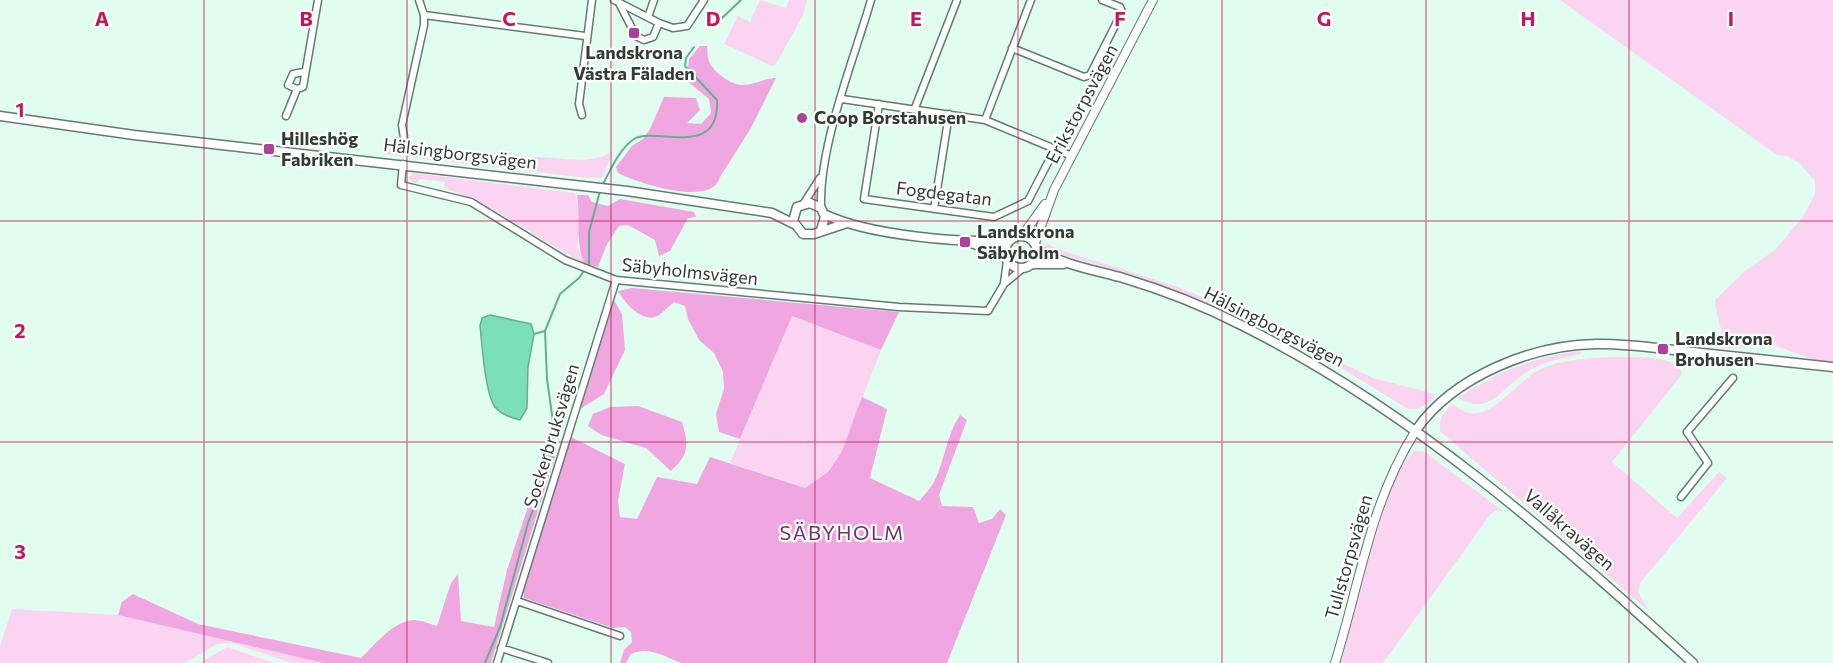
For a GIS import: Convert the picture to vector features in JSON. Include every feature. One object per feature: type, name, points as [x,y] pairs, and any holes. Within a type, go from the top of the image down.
[{"type":"main road","name":"Hälsingborgsvägen","points":[[0,116],[134,135],[403,163],[627,191],[772,213],[794,224]]},
{"type":"main road","points":[[844,224],[813,203],[804,203],[796,209],[794,224],[805,234],[814,234],[844,224],[968,242],[1010,240],[1022,236],[1036,246],[1032,264],[1022,269],[1012,266],[1006,258],[968,242]]},
{"type":"main road","name":"Hälsingborgsvägen","points":[[772,213],[796,209]]},
{"type":"main road","points":[[821,230],[823,211]]},
{"type":"main road","points":[[1006,258],[1005,247],[1010,240]]},
{"type":"main road","name":"Hälsingborgsvägen","points":[[1036,246],[1073,264],[1126,279],[1239,324],[1319,366],[1416,430]]},
{"type":"main road","name":"Hälsingborgsvägen","points":[[1032,264],[1073,264]]},
{"type":"main road","points":[[1416,430],[1433,411],[1472,381],[1524,358],[1555,349],[1595,344],[1633,345],[1833,367]]},
{"type":"main road","name":"Vallåkravägen","points":[[1416,430],[1506,498],[1693,663]]},
{"type":"street","points":[[304,72],[293,74],[288,86],[297,89],[303,87],[318,0]]},
{"type":"street","points":[[404,138],[402,125],[424,15],[419,0]]},
{"type":"street","points":[[582,114],[579,104],[585,36],[592,0]]},
{"type":"street","points":[[648,17],[654,0]]},
{"type":"street","points":[[617,1],[659,23],[681,28],[687,26],[704,0]]},
{"type":"street","points":[[804,203],[821,175],[871,0]]},
{"type":"street","points":[[915,108],[957,0]]},
{"type":"street","points":[[985,120],[1031,0]]},
{"type":"street","points":[[1012,48],[1084,77],[1090,75],[1122,12],[1120,7],[1102,0]]},
{"type":"street","name":"Erikstorpsvägen","points":[[1022,236],[1054,190],[1153,0]]},
{"type":"street","points":[[617,1],[638,38],[651,38],[659,23]]},
{"type":"street","points":[[424,15],[585,36]]},
{"type":"street","points":[[286,116],[297,89]]},
{"type":"street","points":[[842,99],[985,120],[1056,147],[1072,156]]},
{"type":"street","name":"Fogdegatan","points":[[879,104],[864,199],[992,217],[1028,201],[1056,147]]},
{"type":"street","points":[[934,209],[949,114]]},
{"type":"street","name":"Säbyholmsvägen","points":[[403,163],[401,185],[471,202],[565,260],[616,280],[831,301],[988,311],[1004,284],[1022,269]]},
{"type":"street","points":[[821,175],[823,211]]},
{"type":"street","name":"Erikstorpsvägen","points":[[1036,246],[1054,190]]},
{"type":"street","name":"Säbyholmsvägen","points":[[1004,284],[1006,258]]},
{"type":"street","name":"Sockerbruksvägen","points":[[497,663],[616,280]]},
{"type":"street","points":[[1681,497],[1708,463],[1687,432],[1733,378]]},
{"type":"street","name":"Tullstorpsvägen","points":[[1335,663],[1374,516],[1389,480],[1416,430]]},
{"type":"street","points":[[517,602],[620,636]]},
{"type":"street","points":[[501,648],[548,663]]},
{"type":"shaded area","points":[[760,0],[786,8],[789,0],[807,0],[803,15],[776,64],[772,66],[724,44],[738,16],[750,22]]},
{"type":"shaded area","points":[[1560,0],[1833,0],[1833,362],[1814,360],[1774,345],[1723,349],[1715,300],[1745,271],[1775,250],[1803,217],[1815,194],[1815,181],[1799,163],[1787,156],[1777,155]]},
{"type":"shaded area","points":[[700,46],[707,46],[711,65],[733,83],[747,85],[776,78],[751,128],[714,186],[704,191],[674,190],[657,187],[618,173],[616,167],[632,146],[643,139],[650,129],[664,97],[696,98],[700,110],[687,123],[701,124],[711,113],[709,99],[687,81],[689,59]]},
{"type":"shaded area","points":[[391,142],[574,160],[594,159],[613,151],[602,178],[587,178],[384,154],[385,151],[390,150]]},
{"type":"shaded area","points":[[413,173],[575,193],[581,218],[577,247],[584,263],[498,212],[444,188],[445,182],[420,179],[416,183],[412,182],[409,178]]},
{"type":"shaded area","points":[[577,195],[588,195],[592,202],[608,206],[620,199],[694,212],[696,217],[688,218],[670,251],[659,256],[655,240],[628,225],[619,226],[607,244],[598,267],[584,263],[581,255]]},
{"type":"shaded area","points":[[1042,242],[1178,287],[1217,303],[1373,378],[1435,394],[1434,399],[1418,409],[1408,409],[1328,360],[1226,310],[1148,280],[1046,250]]},
{"type":"shaded area","points":[[632,288],[899,312],[881,350],[792,316],[740,439],[719,432],[716,414],[724,389],[723,372],[714,353],[699,340],[688,319],[685,306],[674,302],[655,317],[644,316],[628,305],[618,291]]},
{"type":"shaded area","points":[[614,300],[622,314],[625,350],[604,394],[580,409]]},
{"type":"shaded area","points":[[490,315],[531,324],[534,334],[528,367],[527,408],[520,420],[497,410],[489,391],[480,326],[482,318]]},
{"type":"shaded area","points":[[792,316],[881,350],[841,453],[828,472],[805,488],[730,463]]},
{"type":"shaded area","points":[[1580,351],[1581,354],[1537,366],[1515,380],[1487,403],[1469,403],[1458,398],[1516,367],[1547,357]]},
{"type":"shaded area","points":[[1618,357],[1664,360],[1673,363],[1682,374],[1612,462],[1677,518],[1719,472],[1727,478],[1640,583],[1638,592],[1650,612],[1440,431],[1442,416],[1452,404],[1469,413],[1478,413],[1496,405],[1531,375],[1548,366],[1578,359]]},
{"type":"shaded area","points":[[862,397],[887,409],[870,478],[919,501],[934,482],[960,415],[967,420],[939,495],[942,506],[973,507],[979,523],[992,519],[1000,509],[1006,515],[947,663],[681,663],[650,651],[644,651],[631,654],[626,663],[620,663],[624,650],[632,642],[631,632],[625,627],[613,628],[524,598],[523,593],[571,437],[625,464],[618,501],[620,517],[637,519],[657,477],[697,484],[710,457],[805,488],[828,472],[841,453]]},
{"type":"shaded area","points":[[638,406],[682,422],[686,449],[681,460],[671,471],[646,448],[601,435],[588,426],[593,414],[610,407]]},
{"type":"shaded area","points":[[1415,451],[1425,452],[1504,512],[1496,510],[1490,515],[1383,663],[1340,663],[1359,581],[1377,519],[1400,468]]},
{"type":"shaded area","points":[[548,454],[555,456],[491,663],[324,663],[118,615],[122,602],[133,594],[198,624],[361,658],[399,624],[414,620],[437,626],[451,583],[458,574],[461,621],[494,627],[507,570],[544,458]]},
{"type":"shaded area","points":[[12,609],[118,615],[324,663],[292,663],[232,643],[217,644],[185,663],[0,663],[0,646]]},
{"type":"shaded area","points":[[227,647],[274,663],[200,663]]},
{"type":"waterway","points":[[721,19],[741,0]]},
{"type":"waterway","points":[[602,186],[619,154],[634,139],[644,136],[685,137],[698,135],[708,130],[715,118],[717,100],[685,66],[686,58],[694,47]]},
{"type":"waterway","points":[[485,663],[500,627],[528,523],[552,461],[554,429],[547,379],[545,331],[560,294],[579,278],[589,264],[589,232],[600,191]]},
{"type":"waterway","points":[[534,334],[545,331]]},
{"type":"place","name":"Landskrona Västra Fäladen","points":[[634,33]]},
{"type":"place","name":"Coop Borstahusen","points":[[802,118]]},
{"type":"place","name":"Hilleshög Fabriken","points":[[269,149]]},
{"type":"place","name":"Landskrona Säbyholm","points":[[965,242]]},
{"type":"place","name":"Landskrona Brohusen","points":[[1663,349]]},
{"type":"district","name":"SÄBYHOLM","points":[[842,533]]}]
